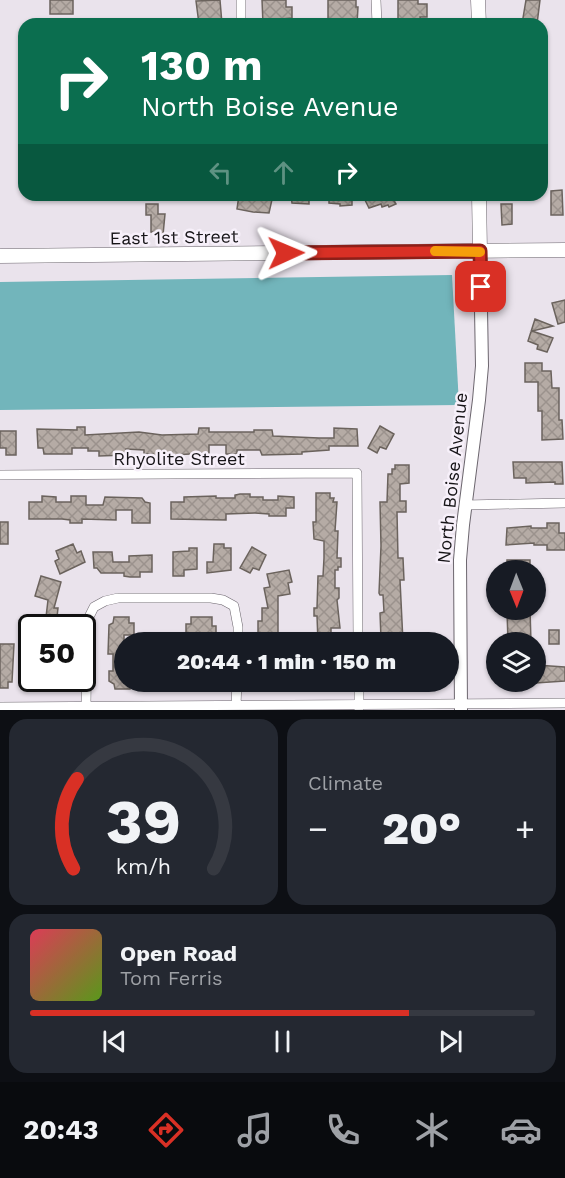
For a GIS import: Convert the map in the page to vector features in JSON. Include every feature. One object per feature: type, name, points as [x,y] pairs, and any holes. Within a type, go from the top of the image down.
[{"type":"main road","points":[[478,0],[479,18]]},
{"type":"main road","points":[[480,201],[480,251]]},
{"type":"main road","name":"East 1st Street","points":[[0,256],[565,250]]},
{"type":"street","points":[[241,0],[241,18]]},
{"type":"street","points":[[376,0],[377,18]]},
{"type":"street","name":"North Boise Avenue","points":[[461,707],[460,560],[482,366],[480,251]]},
{"type":"street","name":"Rhyolite Street","points":[[0,475],[357,473],[358,632]]},
{"type":"street","points":[[465,505],[565,503]]},
{"type":"street","points":[[86,707],[89,617],[94,607],[105,601],[118,598],[223,600],[234,606],[238,632]]},
{"type":"street","points":[[236,706],[237,692]]},
{"type":"street","points":[[359,692],[359,708]]},
{"type":"street","points":[[0,707],[359,708],[565,703]]},
{"type":"water","points":[[452,275],[459,405],[0,410],[0,282]]},
{"type":"building","points":[[50,0],[73,0],[73,14],[50,14]]},
{"type":"building","points":[[220,0],[222,18],[198,18],[196,1]]},
{"type":"building","points":[[262,0],[286,0],[286,7],[292,7],[292,18],[263,18]]},
{"type":"building","points":[[328,0],[356,0],[357,18],[328,18]]},
{"type":"building","points":[[398,0],[418,0],[418,4],[427,4],[427,17],[398,18]]},
{"type":"building","points":[[526,0],[540,0],[538,18],[523,18]]},
{"type":"building","points":[[562,190],[563,215],[551,215],[551,191]]},
{"type":"building","points":[[238,201],[272,201],[269,213],[237,209]]},
{"type":"building","points":[[292,201],[309,201],[309,204],[292,203]]},
{"type":"building","points":[[329,201],[352,201],[352,205],[340,206],[340,204],[329,203]]},
{"type":"building","points":[[366,201],[394,201],[396,204],[382,207],[381,204],[369,208]]},
{"type":"building","points":[[146,204],[158,204],[158,214],[165,214],[163,235],[154,235],[154,232],[151,232],[151,215],[146,215]]},
{"type":"building","points":[[501,204],[512,204],[512,224],[502,225]]},
{"type":"building","points":[[565,300],[565,322],[558,324],[552,303]]},
{"type":"building","points":[[535,319],[553,326],[532,331],[553,338],[547,352],[537,349],[538,345],[528,341]]},
{"type":"building","points":[[525,363],[542,363],[542,371],[551,371],[552,388],[559,388],[559,420],[562,420],[563,439],[542,440],[542,411],[538,411],[538,382],[525,382]]},
{"type":"building","points":[[380,426],[394,434],[386,449],[380,447],[377,453],[368,448]]},
{"type":"building","points":[[77,427],[85,427],[85,435],[139,432],[162,435],[198,434],[199,428],[209,428],[209,432],[272,430],[273,436],[319,438],[334,438],[334,428],[357,429],[358,446],[329,446],[329,450],[302,452],[302,454],[262,455],[260,450],[237,450],[237,454],[226,454],[226,445],[209,445],[209,453],[153,456],[153,454],[144,454],[144,450],[126,449],[126,455],[99,456],[99,451],[88,451],[88,448],[72,448],[72,454],[44,454],[43,448],[38,448],[37,429],[77,430]]},
{"type":"building","points":[[0,431],[16,431],[16,455],[6,455],[6,448],[0,448]]},
{"type":"building","points":[[513,462],[562,462],[563,484],[526,483],[526,478],[514,478]]},
{"type":"building","points":[[395,465],[409,465],[409,483],[400,484],[400,501],[406,501],[406,512],[397,512],[398,558],[403,558],[404,580],[400,580],[403,632],[381,632],[380,613],[384,612],[383,595],[379,593],[380,502],[387,502],[388,474],[392,474],[392,469],[395,469]]},
{"type":"building","points":[[316,493],[330,493],[330,498],[334,498],[333,502],[337,502],[335,531],[338,531],[337,558],[341,558],[341,567],[335,570],[335,588],[339,588],[337,600],[340,628],[331,628],[331,632],[318,632],[317,616],[314,616],[314,608],[317,608],[318,576],[323,576],[324,558],[324,541],[314,539],[313,522],[316,522]]},
{"type":"building","points":[[235,495],[263,497],[263,500],[278,500],[278,496],[294,497],[294,508],[286,508],[286,516],[255,513],[226,514],[226,520],[171,519],[171,502],[184,502],[184,497],[235,498]]},
{"type":"building","points":[[42,496],[56,497],[56,502],[71,502],[71,496],[86,496],[86,505],[103,505],[105,497],[142,498],[145,502],[150,503],[150,523],[132,523],[132,510],[116,510],[116,520],[82,519],[82,523],[70,523],[70,520],[62,519],[29,519],[29,502],[42,502]]},
{"type":"building","points":[[0,522],[8,522],[8,544],[0,544]]},
{"type":"building","points":[[547,523],[559,523],[559,533],[565,533],[565,550],[547,550],[547,545],[534,545],[534,543],[506,545],[507,528],[531,526],[531,528],[547,528]]},
{"type":"building","points":[[73,544],[77,553],[81,551],[85,562],[60,574],[55,561],[59,559],[56,551]]},
{"type":"building","points":[[214,544],[224,544],[224,548],[231,548],[231,570],[207,573],[207,562],[213,562]]},
{"type":"building","points":[[252,547],[266,555],[259,570],[253,568],[250,573],[240,568]]},
{"type":"building","points":[[189,548],[197,548],[197,569],[184,570],[184,576],[173,576],[173,552],[189,551]]},
{"type":"building","points":[[93,552],[112,552],[113,562],[129,562],[129,556],[152,555],[152,572],[140,572],[140,577],[124,576],[124,573],[101,573],[94,568]]},
{"type":"building","points":[[289,570],[292,582],[288,583],[290,594],[278,596],[278,632],[258,632],[258,621],[262,621],[262,608],[268,608],[264,588],[270,587],[267,574]]},
{"type":"building","points":[[41,576],[61,582],[54,608],[58,608],[57,614],[46,614],[48,600],[35,596]]},
{"type":"building","points":[[114,617],[129,617],[129,623],[134,623],[134,632],[114,632],[114,684],[109,681],[109,671],[113,671],[113,654],[108,654],[109,625],[113,623]]},
{"type":"building","points":[[191,617],[212,617],[212,626],[216,626],[216,632],[186,632],[186,624],[191,624]]},
{"type":"building","points":[[507,620],[530,620],[531,632],[508,632]]},
{"type":"building","points":[[549,630],[559,630],[559,644],[549,644]]},
{"type":"building","points":[[0,644],[14,644],[12,682],[8,682],[8,688],[0,688]]},
{"type":"building","points":[[546,666],[565,667],[565,681],[546,682]]},
{"type":"slow traffic","points":[[435,251],[480,252]]},
{"type":"route","points":[[286,253],[480,251],[481,287]]}]
